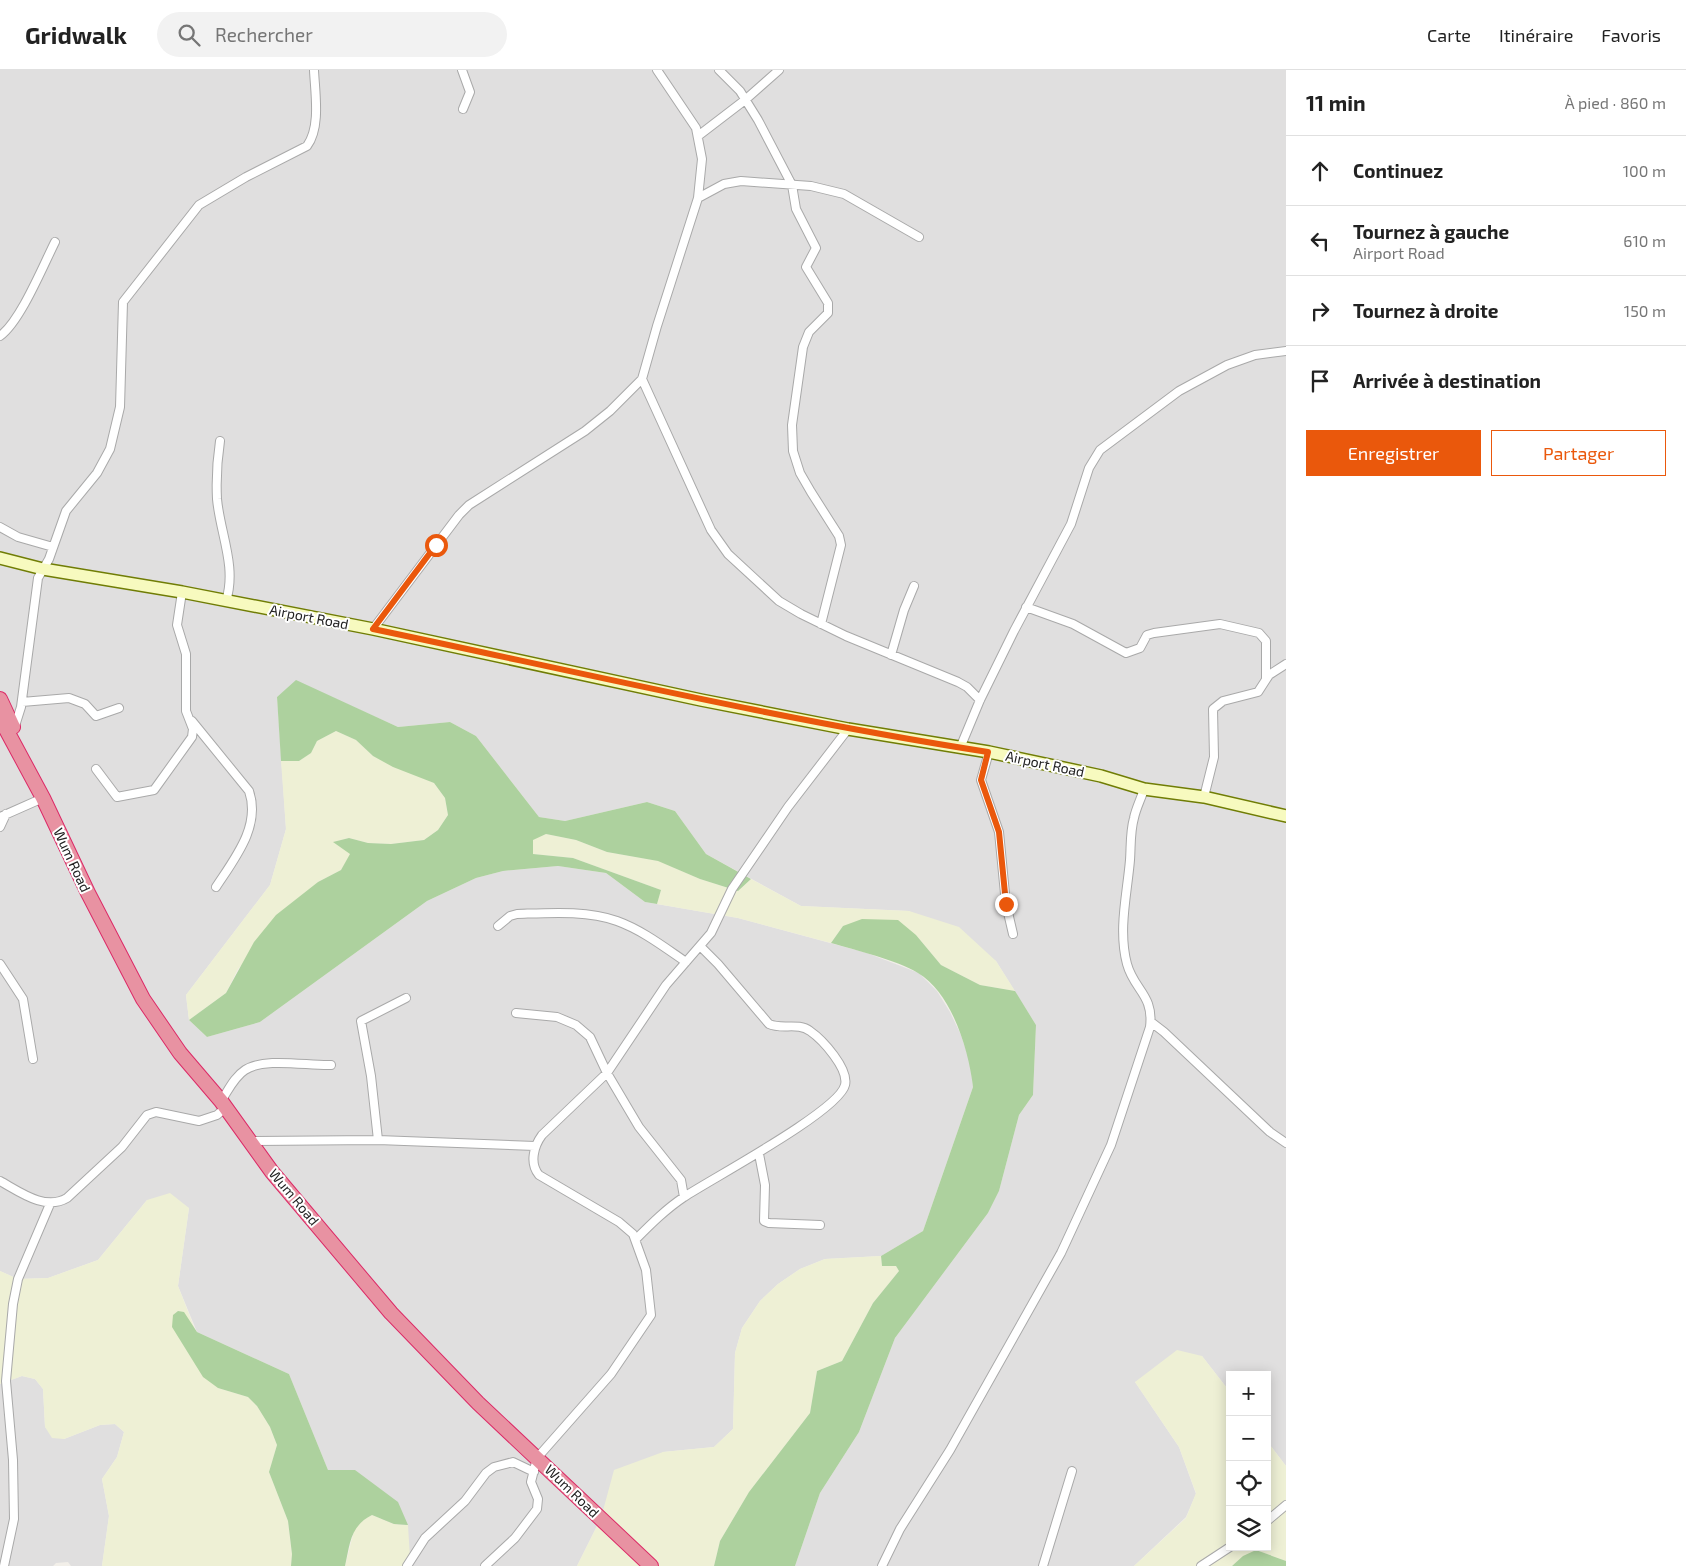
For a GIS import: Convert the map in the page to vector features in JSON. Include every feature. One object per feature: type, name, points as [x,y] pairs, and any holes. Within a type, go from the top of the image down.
[{"type":"highway","name":"Wum Road","points":[[2,710],[14,729],[22,748],[25,763]]},
{"type":"highway","name":"Wum Road","points":[[2,710],[16,751],[25,763],[43,798],[88,893],[143,999],[180,1052],[223,1104],[272,1172],[392,1313],[478,1403],[651,1566]]},
{"type":"main road","name":"Airport Road","points":[[2,560],[373,629],[701,700],[848,729],[988,752],[1101,776],[1144,789],[1204,797],[1286,816]]},
{"type":"street","points":[[14,729],[21,704],[38,578],[53,547],[66,511],[97,473],[110,449],[120,406],[123,302],[199,204],[246,177],[307,146],[312,139],[314,128],[314,70]]},
{"type":"street","points":[[462,70],[470,92],[463,109]]},
{"type":"street","points":[[373,629],[450,526],[469,505],[586,431],[610,411],[642,379],[698,198],[702,159],[698,136],[689,116],[657,70]]},
{"type":"street","points":[[720,70],[745,100],[792,185],[796,209],[816,248],[806,267],[829,309],[827,315],[809,332],[804,347],[792,425],[793,451],[800,473],[839,536],[841,545],[821,624]]},
{"type":"street","points":[[698,136],[745,100],[779,70]]},
{"type":"street","points":[[698,198],[724,184],[741,182],[811,186],[844,194],[919,237]]},
{"type":"street","points":[[0,336],[7,331],[56,242]]},
{"type":"street","points":[[960,748],[980,700],[1026,607],[1071,524],[1089,468],[1100,450],[1179,391],[1219,370],[1255,355],[1286,351]]},
{"type":"street","points":[[642,379],[711,530],[728,554],[778,601],[821,624],[958,682],[967,687],[980,700]]},
{"type":"street","points":[[220,442],[216,467],[217,500],[231,580],[226,601]]},
{"type":"street","points":[[0,526],[18,536],[53,547]]},
{"type":"street","points":[[891,654],[904,610],[914,586]]},
{"type":"street","points":[[96,769],[117,797],[156,788],[192,738],[193,729],[188,716],[186,654],[177,625],[182,592]]},
{"type":"street","points":[[1026,607],[1073,624],[1126,653],[1140,648],[1147,635],[1154,633],[1220,624],[1259,633],[1266,641],[1266,678]]},
{"type":"street","points":[[1204,797],[1214,757],[1213,709],[1223,701],[1258,692],[1266,678],[1286,664]]},
{"type":"street","points":[[2,710],[21,704],[69,698],[79,700],[96,716],[118,708]]},
{"type":"street","points":[[188,716],[249,791],[252,800],[252,821],[240,851],[216,887]]},
{"type":"street","points":[[485,1566],[515,1538],[537,1509],[538,1499],[531,1482],[538,1458],[612,1374],[651,1315],[646,1270],[636,1239],[619,1222],[539,1175],[534,1166],[535,1146],[542,1136],[607,1073],[666,985],[701,947],[711,933],[732,889],[788,807],[848,729]]},
{"type":"street","points":[[988,752],[981,780],[999,832],[1006,904],[1013,934]]},
{"type":"street","points":[[882,1566],[900,1529],[950,1450],[1061,1252],[1111,1145],[1151,1022],[1150,1007],[1128,967],[1124,952],[1123,916],[1131,837],[1134,818],[1144,789]]},
{"type":"street","points":[[0,827],[3,815],[43,798]]},
{"type":"street","points":[[498,926],[510,916],[517,914],[590,915],[615,920],[647,935],[686,962]]},
{"type":"street","points":[[636,1239],[665,1210],[759,1154],[830,1104],[844,1089],[844,1071],[840,1063],[810,1031],[798,1026],[780,1027],[769,1024],[701,947]]},
{"type":"street","points":[[0,964],[23,999],[33,1059]]},
{"type":"street","points":[[378,1140],[371,1076],[361,1021],[406,998]]},
{"type":"street","points":[[516,1013],[557,1017],[576,1025],[596,1046],[607,1073],[638,1127],[681,1180],[684,1197]]},
{"type":"street","points":[[1151,1022],[1270,1132],[1286,1143]]},
{"type":"street","points":[[0,1181],[50,1204],[67,1198],[122,1147],[147,1115],[156,1112],[199,1121],[217,1115],[238,1075],[255,1065],[331,1065]]},
{"type":"street","points":[[249,1141],[378,1140],[535,1146]]},
{"type":"street","points":[[759,1154],[765,1185],[764,1221],[769,1223],[820,1224]]},
{"type":"street","points":[[4,1566],[14,1519],[13,1460],[6,1381],[12,1304],[18,1279],[50,1204]]},
{"type":"street","points":[[407,1566],[425,1538],[465,1501],[486,1473],[494,1467],[513,1462],[534,1472]]},
{"type":"street","points":[[1043,1566],[1072,1471]]},
{"type":"street","points":[[1271,1518],[1286,1505]]},
{"type":"street","points":[[1202,1566],[1226,1550]]},
{"type":"shaded area","points":[[0,70],[1286,70],[1286,1466],[1271,1446],[1271,1371],[1226,1371],[1226,1387],[1202,1356],[1135,1382],[1179,1447],[1196,1494],[1186,1517],[1134,1566],[795,1566],[820,1493],[859,1432],[895,1338],[988,1213],[999,1191],[1019,1115],[1033,1095],[1036,1025],[996,961],[909,911],[801,906],[706,854],[675,811],[647,802],[565,821],[539,817],[476,736],[450,722],[398,727],[296,681],[277,697],[286,829],[270,885],[186,995],[189,1020],[207,1037],[260,1022],[427,901],[476,878],[503,871],[558,866],[606,873],[645,902],[738,918],[867,953],[919,973],[937,991],[961,1035],[970,1062],[973,1087],[923,1231],[881,1256],[825,1259],[800,1269],[778,1284],[760,1301],[742,1328],[735,1353],[733,1429],[714,1447],[663,1452],[601,1518],[577,1566],[407,1566],[355,1470],[328,1470],[289,1374],[197,1332],[178,1286],[189,1208],[147,1200],[98,1260],[48,1278],[18,1279],[0,1271]]},
{"type":"shaded area","points":[[22,1376],[35,1379],[43,1389],[45,1427],[64,1439],[100,1425],[115,1424],[124,1432],[117,1457],[102,1479],[109,1516],[102,1566],[71,1566],[68,1562],[56,1563],[53,1566],[0,1566],[0,1384]]},
{"type":"green space","points":[[296,680],[398,727],[450,722],[476,736],[539,817],[565,821],[647,802],[675,811],[706,854],[751,879],[738,891],[700,879],[658,861],[607,852],[576,840],[546,834],[533,840],[533,854],[573,858],[661,890],[657,904],[645,902],[606,873],[558,866],[503,871],[476,878],[427,901],[260,1022],[207,1037],[189,1020],[226,993],[254,942],[276,915],[318,882],[341,870],[350,854],[333,842],[349,838],[368,843],[391,844],[424,840],[438,830],[448,815],[445,798],[434,783],[393,767],[373,756],[356,740],[336,731],[317,741],[311,753],[299,761],[281,761],[277,697]]},
{"type":"green space","points":[[336,731],[356,740],[373,756],[434,783],[445,798],[448,815],[438,830],[424,840],[391,844],[368,843],[349,838],[334,842],[351,854],[341,870],[318,882],[238,969],[226,993],[189,1020],[186,995],[270,885],[286,829],[281,761],[299,761],[311,752],[317,741]]},
{"type":"green space","points":[[546,834],[576,840],[607,852],[659,861],[700,879],[738,891],[751,879],[801,906],[909,911],[959,927],[996,961],[1015,991],[980,985],[941,965],[916,935],[843,926],[831,943],[738,918],[657,904],[661,890],[573,858],[533,854],[533,839]]},
{"type":"green space","points":[[862,919],[898,920],[916,935],[941,965],[980,985],[1015,991],[1036,1025],[1033,1095],[1019,1115],[999,1191],[988,1213],[895,1338],[859,1432],[820,1493],[795,1566],[714,1566],[720,1541],[749,1492],[810,1413],[817,1371],[842,1361],[873,1303],[899,1271],[896,1266],[882,1266],[881,1256],[923,1231],[973,1087],[968,1057],[957,1024],[940,994],[930,982],[918,973],[899,964],[831,943],[843,926]]},
{"type":"green space","points":[[170,1193],[189,1208],[178,1286],[218,1388],[248,1397],[257,1406],[270,1427],[277,1445],[269,1472],[288,1521],[292,1554],[291,1566],[102,1566],[109,1516],[102,1479],[117,1457],[124,1432],[115,1424],[100,1425],[64,1439],[52,1438],[45,1427],[43,1389],[35,1379],[22,1376],[0,1384],[0,1271],[18,1279],[48,1278],[98,1260],[147,1200]]},
{"type":"green space","points":[[881,1256],[882,1266],[896,1266],[899,1271],[873,1303],[842,1361],[817,1371],[810,1413],[749,1492],[720,1541],[714,1566],[577,1566],[601,1518],[614,1470],[663,1452],[714,1447],[733,1429],[735,1353],[742,1328],[760,1301],[778,1284],[800,1269],[825,1259]]},
{"type":"green space","points":[[178,1311],[184,1312],[197,1332],[289,1374],[328,1470],[355,1470],[398,1502],[408,1525],[394,1524],[372,1515],[365,1519],[355,1530],[345,1566],[291,1566],[292,1554],[288,1521],[269,1472],[277,1445],[270,1427],[257,1406],[248,1397],[218,1388],[203,1377],[172,1327],[173,1315]]},
{"type":"green space","points":[[1177,1350],[1202,1356],[1226,1387],[1226,1551],[1254,1551],[1232,1566],[1134,1566],[1186,1518],[1196,1493],[1179,1447],[1135,1382]]},
{"type":"green space","points":[[1271,1446],[1286,1466],[1286,1561],[1259,1551],[1271,1551]]},
{"type":"green space","points":[[372,1515],[394,1524],[408,1525],[410,1558],[407,1566],[345,1566],[354,1531],[360,1521]]},
{"type":"green space","points":[[1259,1551],[1286,1561],[1286,1566],[1232,1566],[1243,1556]]},
{"type":"route","points":[[436,545],[373,629],[701,700],[848,729],[988,752],[981,780],[999,832],[1004,866],[1006,904]]}]
